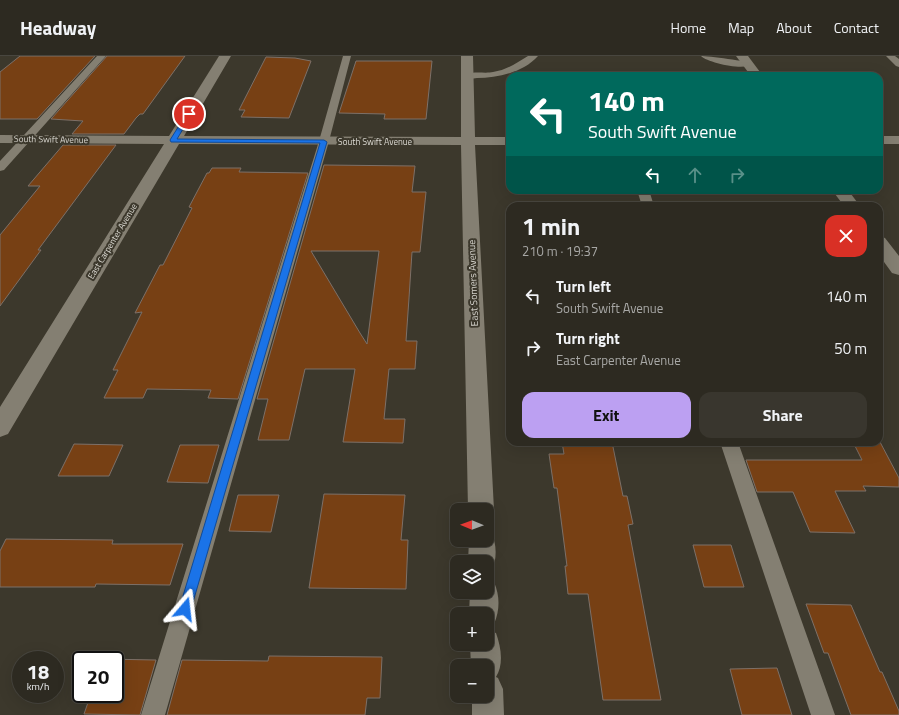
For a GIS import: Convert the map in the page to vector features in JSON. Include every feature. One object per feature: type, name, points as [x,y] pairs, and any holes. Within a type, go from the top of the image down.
[{"type":"street","name":"East Carpenter Avenue","points":[[0,427],[225,56]]},
{"type":"street","name":"East Somers Avenue","points":[[467,56],[468,141],[481,503]]},
{"type":"street","points":[[745,60],[754,72]]},
{"type":"street","name":"South Swift Avenue","points":[[0,139],[324,142],[506,141]]},
{"type":"street","points":[[883,140],[899,140]]},
{"type":"street","points":[[883,247],[899,269]]},
{"type":"street","points":[[488,703],[488,715]]},
{"type":"lane","points":[[0,168],[102,56]]},
{"type":"lane","points":[[153,715],[324,142],[347,56]]},
{"type":"lane","points":[[467,76],[493,75],[511,70],[534,56]]},
{"type":"lane","points":[[705,56],[720,62],[745,60]]},
{"type":"lane","points":[[890,56],[899,64]]},
{"type":"lane","points":[[730,446],[823,715]]},
{"type":"building","points":[[20,56],[95,56],[37,119],[0,119],[0,72]]},
{"type":"building","points":[[107,56],[185,56],[143,114],[140,114],[136,118],[124,134],[72,134],[83,121],[51,119]]},
{"type":"building","points":[[266,57],[295,58],[311,61],[289,118],[241,117],[245,110],[239,110]]},
{"type":"building","points":[[356,61],[432,61],[426,119],[384,119],[385,114],[339,113]]},
{"type":"building","points":[[63,145],[116,145],[38,250],[41,250],[0,306],[0,235],[40,186],[28,186]]},
{"type":"building","points":[[324,165],[415,166],[412,192],[426,192],[420,252],[412,252],[406,341],[417,341],[415,369],[389,369],[384,419],[405,419],[403,443],[343,442],[355,369],[305,369],[289,440],[258,440],[268,399],[257,399]],"holes":[[[311,251],[379,251],[367,344]]]},
{"type":"building","points":[[212,168],[241,168],[239,172],[308,173],[238,399],[208,398],[211,390],[147,389],[143,398],[104,398],[118,370],[113,370],[142,312],[135,313],[160,265],[163,265],[192,208],[189,207],[207,173],[209,173]]},
{"type":"building","points":[[74,444],[123,445],[109,476],[58,476]]},
{"type":"building","points":[[180,445],[219,445],[208,483],[167,482]]},
{"type":"building","points":[[563,446],[613,446],[623,496],[627,496],[633,524],[628,525],[661,700],[603,700],[588,594],[568,594],[565,566],[567,566],[557,488],[554,488],[549,454],[564,454]]},
{"type":"building","points":[[855,446],[882,446],[899,478],[899,487],[863,486],[866,491],[835,491],[855,533],[810,532],[793,492],[757,492],[746,460],[862,460]]},
{"type":"building","points":[[324,494],[405,495],[401,540],[408,540],[406,589],[309,588]]},
{"type":"building","points":[[238,495],[279,495],[271,532],[229,531]]},
{"type":"building","points":[[6,539],[113,540],[112,544],[183,544],[170,585],[96,584],[95,587],[0,587],[0,551]]},
{"type":"building","points":[[693,545],[731,545],[744,587],[704,587]]},
{"type":"building","points":[[806,604],[851,605],[880,672],[882,672],[899,711],[899,715],[851,715],[828,653],[824,653]]},
{"type":"building","points":[[269,656],[382,657],[380,698],[367,698],[365,715],[167,715],[182,660],[268,661]]},
{"type":"building","points":[[124,659],[156,660],[140,715],[84,714],[88,703],[124,703]]},
{"type":"building","points":[[777,668],[792,715],[742,715],[730,669]]},
{"type":"route","points":[[185,609],[324,142],[173,140],[189,114]]}]
